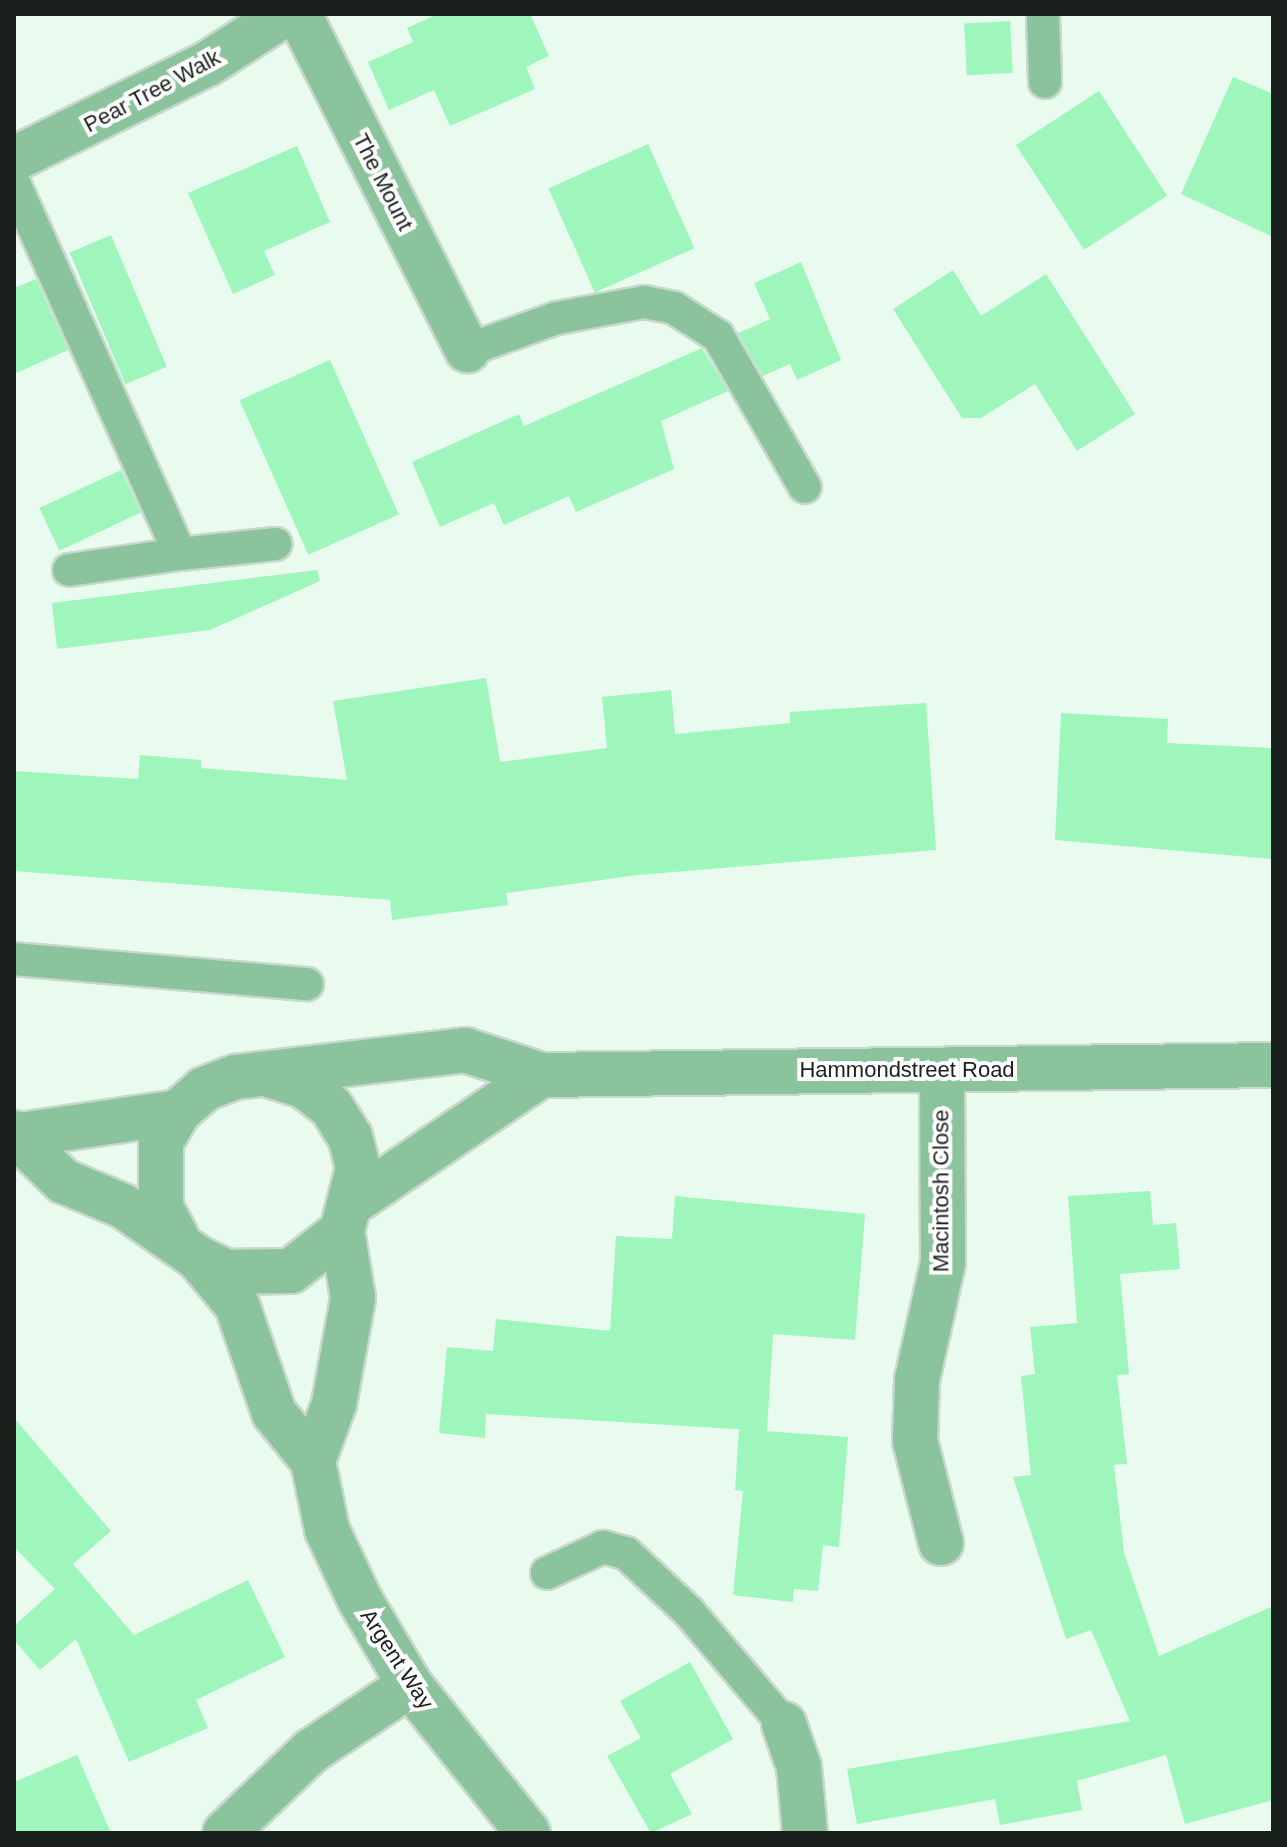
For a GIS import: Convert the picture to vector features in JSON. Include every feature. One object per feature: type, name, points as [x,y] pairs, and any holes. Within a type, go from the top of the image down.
[{"type":"street","name":"Pear Tree Walk","points":[[14,159],[207,64],[285,14]]},
{"type":"street","name":"The Mount","points":[[299,14],[467,350]]},
{"type":"street","name":"Hammondstreet Road","points":[[187,1247],[156,1177],[161,1142],[178,1112],[204,1089],[236,1077],[271,1076],[465,1050],[541,1075],[942,1073],[1273,1065]]},
{"type":"street","name":"Macintosh Close","points":[[941,1543],[915,1441],[917,1380],[943,1263],[942,1073]]},
{"type":"street","points":[[17,1134],[63,1181],[187,1247],[258,1276],[291,1271],[348,1216],[541,1075]]},
{"type":"street","name":"Hammondstreet Road","points":[[271,1076],[304,1086],[331,1107],[350,1137],[348,1216]]},
{"type":"street","points":[[17,1134],[178,1112]]},
{"type":"street","points":[[313,1461],[334,1404],[353,1298],[348,1216]]},
{"type":"street","name":"Argent Way","points":[[187,1247],[237,1305],[274,1413],[313,1461],[327,1530],[410,1685],[528,1833]]},
{"type":"street","points":[[225,1833],[311,1751],[410,1685]]},
{"type":"street","points":[[784,1724],[799,1767],[805,1833]]},
{"type":"lane","points":[[1043,14],[1045,82]]},
{"type":"lane","points":[[14,183],[180,554]]},
{"type":"lane","points":[[467,350],[557,318],[644,302],[674,308],[718,336],[805,487]]},
{"type":"lane","points":[[69,570],[275,544]]},
{"type":"lane","points":[[14,959],[307,984]]},
{"type":"lane","points":[[547,1573],[603,1547],[626,1553],[689,1612],[784,1724]]},
{"type":"building","points":[[438,14],[530,14],[549,56],[526,67],[535,89],[450,126],[434,90],[389,110],[368,62],[413,42],[407,28]]},
{"type":"building","points":[[1010,21],[1013,73],[967,75],[964,23]]},
{"type":"building","points":[[1233,77],[1273,94],[1273,237],[1181,194]]},
{"type":"building","points":[[1099,91],[1167,196],[1084,250],[1016,145]]},
{"type":"building","points":[[648,144],[694,248],[595,292],[548,188]]},
{"type":"building","points":[[297,146],[330,222],[264,251],[275,275],[233,294],[188,193]]},
{"type":"building","points":[[111,235],[167,367],[125,384],[70,253]]},
{"type":"building","points":[[801,262],[841,360],[797,380],[790,364],[763,376],[738,333],[770,319],[754,283]]},
{"type":"building","points":[[953,270],[981,316],[1046,274],[1135,414],[1077,451],[1035,384],[981,418],[962,418],[893,309]]},
{"type":"building","points":[[36,279],[68,350],[14,374],[14,288]]},
{"type":"building","points":[[702,348],[728,391],[661,421],[674,469],[576,512],[569,496],[504,525],[494,503],[440,527],[412,462],[519,414],[524,426]]},
{"type":"building","points":[[330,360],[399,514],[308,555],[240,400]]},
{"type":"building","points":[[121,470],[141,513],[59,551],[39,508]]},
{"type":"building","points":[[317,570],[320,581],[210,630],[57,649],[52,603]]},
{"type":"building","points":[[486,678],[500,762],[607,748],[602,697],[671,690],[675,734],[790,723],[790,712],[926,703],[936,850],[638,875],[506,893],[508,905],[392,920],[390,900],[14,871],[14,771],[138,779],[140,755],[201,760],[201,768],[347,780],[333,701]]},
{"type":"building","points":[[1061,713],[1168,719],[1167,743],[1273,748],[1273,859],[1055,840]]},
{"type":"building","points":[[1150,1191],[1153,1225],[1176,1223],[1180,1269],[1120,1274],[1129,1374],[1117,1375],[1127,1464],[1114,1465],[1124,1553],[1159,1656],[1273,1606],[1273,1800],[1185,1824],[1166,1755],[1077,1781],[1082,1810],[1000,1825],[995,1799],[857,1824],[847,1769],[1130,1721],[1091,1630],[1066,1639],[1013,1477],[1031,1475],[1021,1376],[1035,1374],[1030,1327],[1077,1323],[1068,1196]]},
{"type":"building","points":[[675,1196],[865,1214],[855,1340],[773,1334],[767,1431],[486,1414],[485,1438],[439,1433],[447,1347],[493,1351],[496,1319],[610,1331],[616,1236],[672,1239]]},
{"type":"building","points":[[14,1418],[111,1531],[73,1564],[134,1635],[248,1580],[285,1657],[196,1700],[208,1728],[129,1762],[76,1639],[40,1670],[14,1640],[14,1626],[55,1589],[14,1547]]},
{"type":"building","points":[[739,1429],[848,1437],[839,1547],[823,1545],[818,1591],[794,1589],[793,1602],[733,1595],[743,1491],[735,1490]]},
{"type":"building","points":[[690,1662],[733,1739],[670,1774],[692,1814],[651,1833],[607,1756],[641,1738],[620,1701]]},
{"type":"building","points":[[77,1755],[111,1833],[14,1833],[14,1782]]}]
